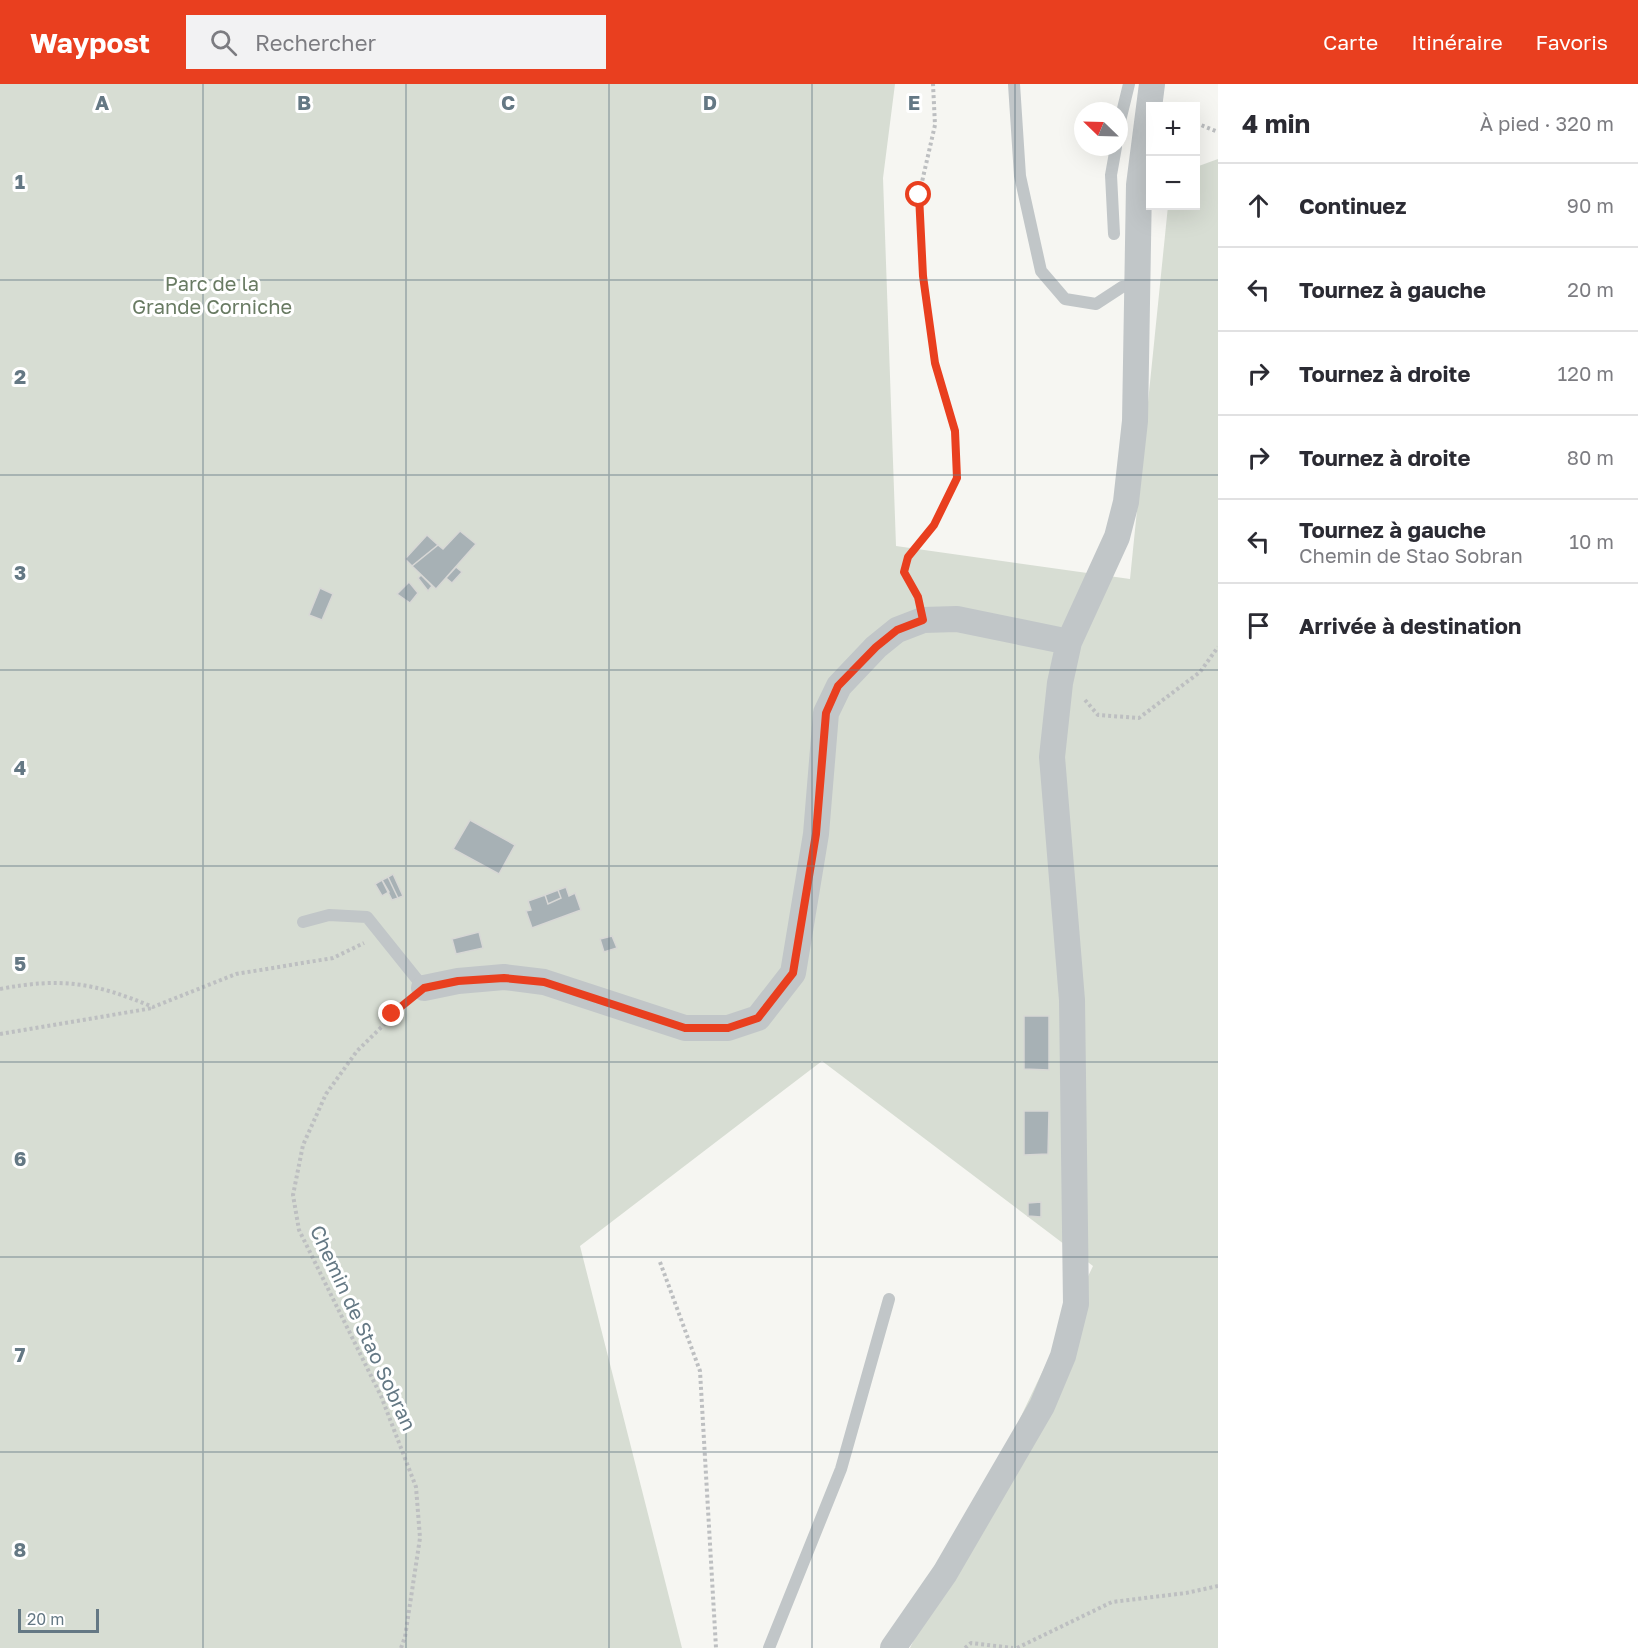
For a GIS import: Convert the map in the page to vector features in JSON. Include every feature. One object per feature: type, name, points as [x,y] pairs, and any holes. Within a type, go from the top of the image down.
[{"type":"street","points":[[893,1648],[945,1573],[1042,1407],[1063,1356],[1076,1304],[1072,1000],[1052,757],[1060,683],[1069,642],[1117,537],[1126,502],[1135,421],[1139,185],[1152,84]]},
{"type":"street","points":[[424,988],[458,981],[504,978],[544,982],[685,1028],[728,1028],[758,1018],[793,973],[816,834],[826,713],[838,686],[876,647],[897,630],[923,620],[957,619],[1069,642]]},
{"type":"lane","points":[[1014,84],[1020,176],[1041,271],[1065,299],[1096,304],[1122,287],[1137,286]]},
{"type":"lane","points":[[1125,102],[1129,84]]},
{"type":"lane","points":[[1114,156],[1111,174],[1114,234]]},
{"type":"lane","points":[[303,922],[329,915],[367,917],[424,988]]},
{"type":"lane","points":[[769,1648],[841,1469],[889,1299]]},
{"type":"path","points":[[923,620],[918,597],[904,572],[916,545],[934,525],[957,478],[955,431],[935,363],[923,276],[919,195],[934,125],[933,84]]},
{"type":"path","points":[[1200,125],[1218,132]]},
{"type":"path","points":[[1060,683],[1076,690],[1098,715],[1139,718],[1200,672],[1218,647]]},
{"type":"path","points":[[0,1034],[153,1007],[237,974],[333,958],[382,935]]},
{"type":"path","points":[[0,989],[38,981],[67,981],[126,996],[153,1007]]},
{"type":"path","name":"Chemin de Stao Sobran","points":[[401,1648],[405,1637],[420,1538],[416,1487],[381,1396],[299,1230],[293,1195],[303,1145],[326,1094],[357,1051],[392,1014],[424,988]]},
{"type":"path","points":[[660,1262],[700,1371],[716,1648]]},
{"type":"path","points":[[965,1648],[971,1643],[1015,1648],[1112,1602],[1186,1593],[1218,1586]]},
{"type":"green space","name":"Parc de la Grande Corniche","points":[[0,84],[895,84],[883,178],[896,546],[1130,579],[1168,210],[1200,210],[1200,166],[1218,159],[1218,1648],[910,1648],[1093,1266],[822,1061],[580,1246],[682,1648],[0,1648]]},
{"type":"building","points":[[460,531],[476,544],[436,589],[412,566],[438,545],[443,549]]},
{"type":"building","points":[[427,535],[438,545],[412,566],[405,559]]},
{"type":"building","points":[[456,567],[462,572],[452,583],[446,578]]},
{"type":"building","points":[[421,575],[432,586],[428,591],[418,578]]},
{"type":"building","points":[[409,582],[418,593],[410,603],[397,594]]},
{"type":"building","points":[[320,588],[333,594],[322,620],[309,615]]},
{"type":"building","points":[[470,820],[515,845],[499,874],[453,849]]},
{"type":"building","points":[[393,874],[403,896],[398,898],[388,877]]},
{"type":"building","points":[[388,877],[398,898],[392,900],[382,880]]},
{"type":"building","points":[[382,880],[389,892],[382,896],[375,884]]},
{"type":"building","points":[[566,887],[569,896],[575,893],[581,910],[532,928],[526,911],[531,910],[528,901],[545,895],[548,904],[561,898],[558,890]]},
{"type":"building","points":[[558,890],[561,898],[548,904],[545,895]]},
{"type":"building","points":[[479,932],[483,948],[456,954],[452,939]]},
{"type":"building","points":[[612,936],[617,948],[604,952],[600,939]]},
{"type":"building","points":[[1024,1016],[1049,1016],[1049,1070],[1024,1069]]},
{"type":"building","points":[[1024,1111],[1049,1111],[1048,1154],[1024,1155]]},
{"type":"building","points":[[1041,1202],[1041,1217],[1028,1216],[1028,1203]]},
{"type":"route","points":[[392,1014],[424,988],[458,981],[504,978],[544,982],[685,1028],[728,1028],[758,1018],[786,984],[793,973],[816,834],[826,713],[838,686],[876,647],[897,630],[923,620],[918,597],[904,572],[908,557],[934,525],[957,478],[955,431],[935,363],[923,276],[919,195]]}]
